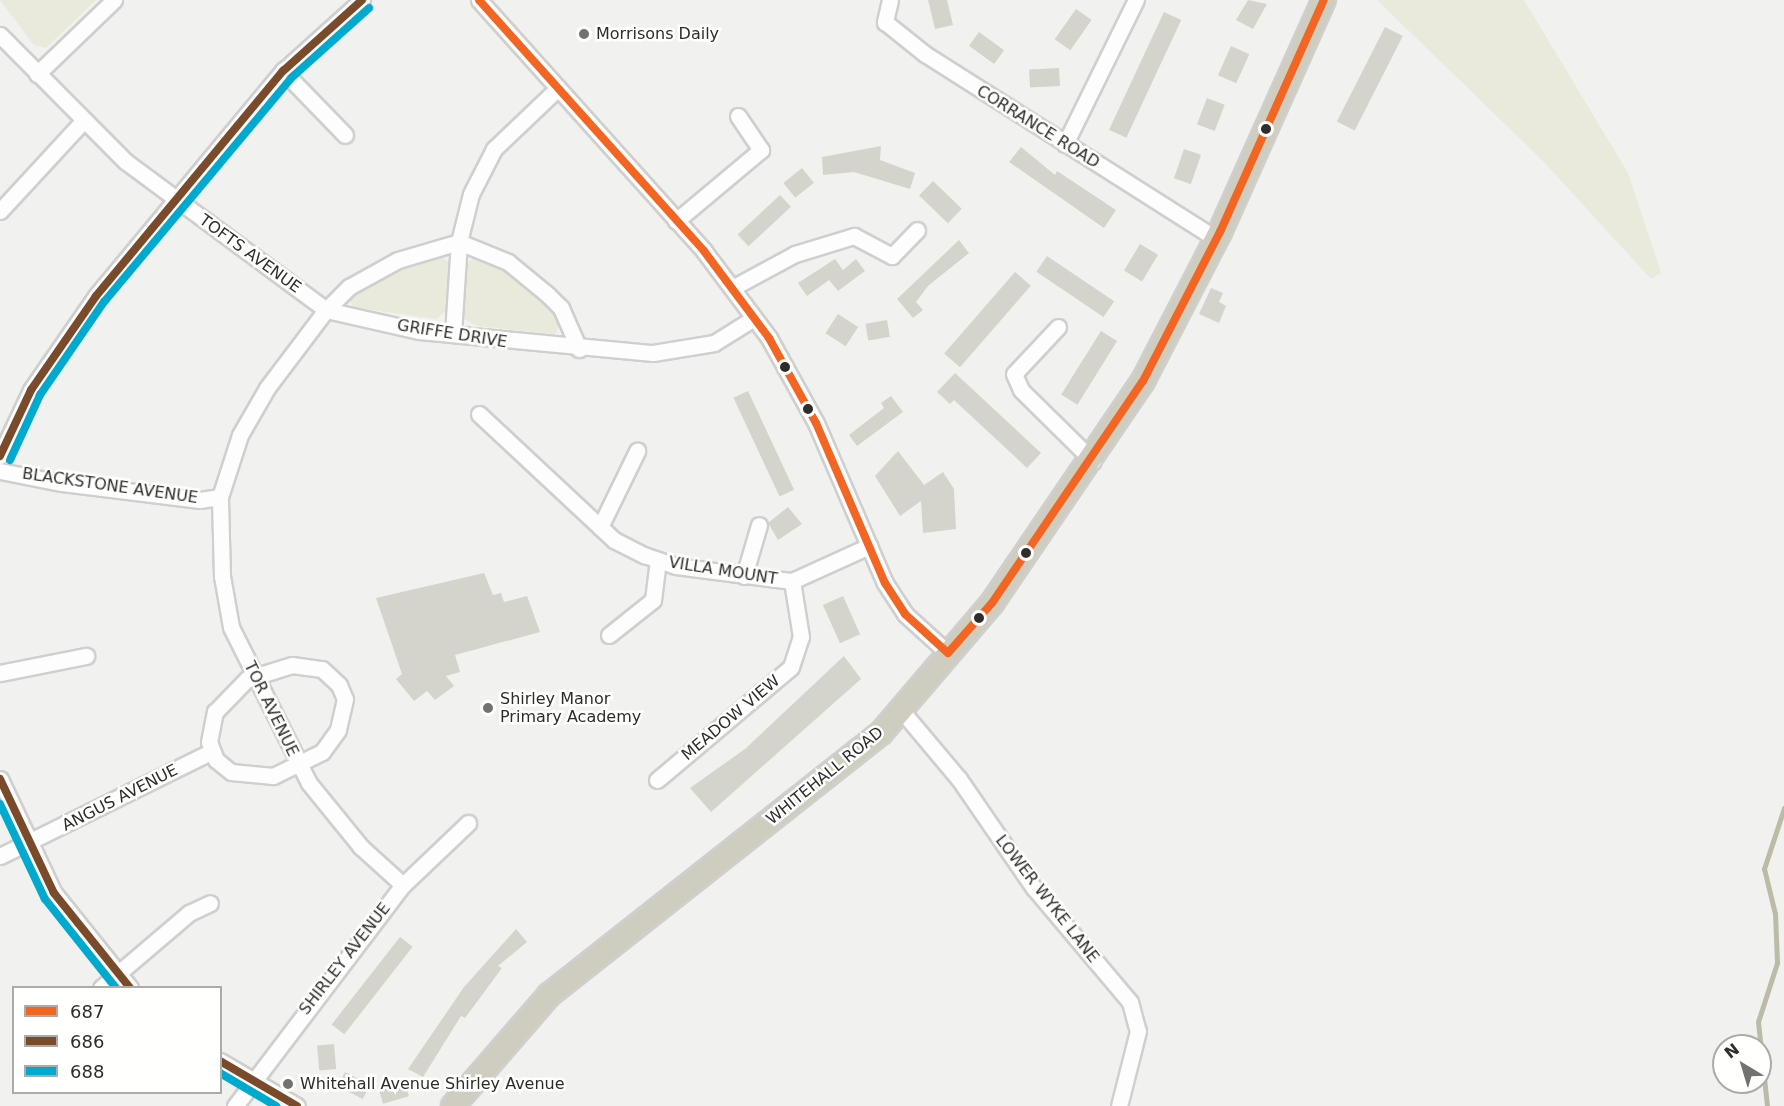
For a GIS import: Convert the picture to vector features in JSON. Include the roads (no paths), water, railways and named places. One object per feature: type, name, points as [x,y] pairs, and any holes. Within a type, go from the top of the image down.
[{"type":"highway","name":"WHITEHALL ROAD","points":[[453,1106],[549,995],[881,733],[992,603],[1093,461],[1143,381],[1216,239],[1324,0]]},
{"type":"street","points":[[37,74],[114,0]]},
{"type":"street","points":[[0,456],[60,346],[173,198],[283,71],[362,0]]},
{"type":"street","points":[[479,0],[676,222],[732,288],[754,318],[816,423],[869,546],[905,614],[948,653]]},
{"type":"street","name":"CORRANCE ROAD","points":[[890,0],[883,18],[890,27],[1065,144],[1216,239]]},
{"type":"street","points":[[1065,144],[1136,0]]},
{"type":"street","name":"TOFTS AVENUE","points":[[0,35],[83,121],[173,198],[326,310]]},
{"type":"street","points":[[283,71],[345,135]]},
{"type":"street","points":[[453,334],[459,242],[471,194],[494,149],[557,89]]},
{"type":"street","points":[[676,222],[761,150],[738,116]]},
{"type":"street","points":[[0,211],[83,121]]},
{"type":"street","points":[[732,288],[795,254],[854,236],[892,256],[917,230]]},
{"type":"street","points":[[220,497],[240,435],[267,387],[326,310],[349,287],[398,260],[459,242],[508,262],[548,294],[561,308],[579,349]]},
{"type":"street","name":"GRIFFE DRIVE","points":[[326,310],[453,334],[579,349],[653,353],[714,343],[754,318]]},
{"type":"street","points":[[1058,327],[1014,374],[1021,390],[1093,461]]},
{"type":"street","name":"VILLA MOUNT","points":[[479,414],[624,547],[658,560],[744,576],[792,581],[869,546]]},
{"type":"street","points":[[600,527],[637,451]]},
{"type":"street","name":"BLACKSTONE AVENUE","points":[[0,471],[62,483],[200,500],[220,497]]},
{"type":"street","name":"TOR AVENUE","points":[[220,497],[222,576],[231,627],[254,676],[298,764],[329,812],[403,885]]},
{"type":"street","points":[[744,576],[759,525]]},
{"type":"street","points":[[609,635],[653,600],[658,560]]},
{"type":"street","name":"MEADOW VIEW","points":[[657,780],[791,666],[801,637],[792,581]]},
{"type":"street","points":[[0,673],[86,656]]},
{"type":"street","points":[[292,665],[313,666],[339,685],[345,699],[338,730],[322,752],[273,776],[231,772],[212,751],[215,711],[228,694],[254,676],[292,665]]},
{"type":"street","name":"LOWER WYKE LANE","points":[[900,710],[960,779],[1034,888],[1130,1002],[1138,1031],[1119,1106]]},
{"type":"street","name":"ANGUS AVENUE","points":[[0,856],[212,751]]},
{"type":"street","points":[[0,779],[26,843],[67,913],[115,975],[129,986]]},
{"type":"street","name":"SHIRLEY AVENUE","points":[[235,1106],[403,885],[468,823]]},
{"type":"street","points":[[103,986],[189,913],[210,903]]},
{"type":"street","points":[[222,1062],[297,1106]]},
{"type":"waterway","points":[[1767,1106],[1758,1022],[1777,963],[1775,914],[1764,869],[1784,808]]},
{"type":"place","name":"Morrisons Daily","points":[[584,34]]},
{"type":"place","name":"Shirley Manor Primary Academy","points":[[488,708]]},
{"type":"place","name":"Whitehall Avenue Shirley Avenue","points":[[288,1084]]}]
